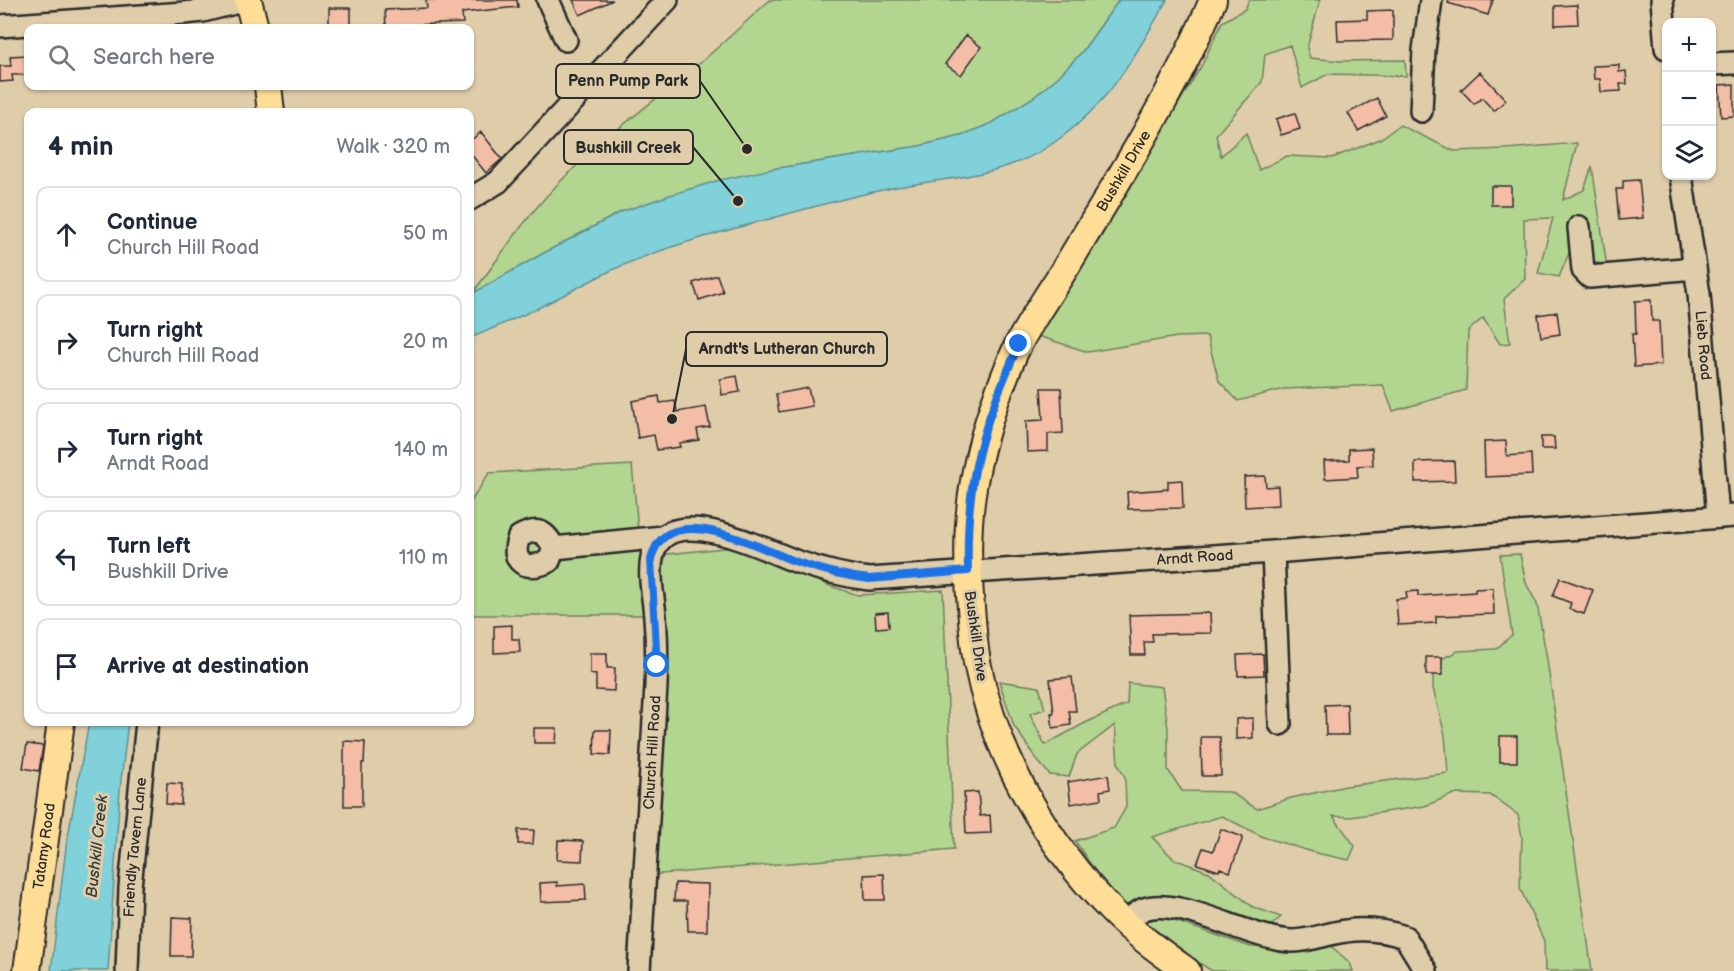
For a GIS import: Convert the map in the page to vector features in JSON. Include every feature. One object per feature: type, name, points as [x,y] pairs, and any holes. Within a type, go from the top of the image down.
[{"type":"main road","points":[[247,0],[254,24]]},
{"type":"main road","name":"Bushkill Drive","points":[[1187,971],[1125,922],[1095,892],[1063,852],[1034,808],[1012,765],[991,714],[977,660],[968,571],[970,503],[974,474],[986,427],[1006,373],[1019,344],[1148,130],[1186,61],[1213,0]]},
{"type":"main road","points":[[268,90],[271,108]]},
{"type":"main road","name":"Tatamy Road","points":[[27,971],[60,726]]},
{"type":"street","points":[[28,24],[184,13],[247,0]]},
{"type":"street","points":[[548,0],[566,40]]},
{"type":"street","points":[[474,197],[498,182],[667,0]]},
{"type":"street","points":[[1420,111],[1424,50],[1431,0]]},
{"type":"street","points":[[1662,0],[1664,18]]},
{"type":"street","points":[[0,26],[24,24]]},
{"type":"street","points":[[1716,64],[1734,63]]},
{"type":"street","name":"Lieb Road","points":[[1682,180],[1699,294],[1726,517]]},
{"type":"street","points":[[1579,227],[1583,270],[1590,277],[1695,268]]},
{"type":"street","name":"Arndt Road","points":[[554,548],[663,537],[690,529],[715,531],[816,568],[862,578],[1273,552],[1726,517]]},
{"type":"street","name":"Church Hill Road","points":[[639,971],[656,686],[657,642],[651,567],[654,549],[663,537]]},
{"type":"street","points":[[1273,552],[1280,724]]},
{"type":"street","name":"Friendly Tavern Lane","points":[[127,971],[130,887],[147,726]]},
{"type":"street","points":[[1125,922],[1144,909],[1162,907],[1187,911],[1267,937],[1292,941],[1347,930],[1386,931],[1405,937],[1426,971]]},
{"type":"green space","points":[[770,0],[1119,0],[1082,52],[1058,77],[1034,97],[992,123],[961,136],[919,146],[772,169],[621,212],[474,293],[525,222],[562,180],[619,128],[699,64]]},
{"type":"green space","points":[[1249,0],[1320,0],[1307,48],[1310,58],[1341,61],[1405,60],[1406,76],[1328,74],[1302,88],[1290,45],[1265,54],[1262,82],[1216,135],[1221,156],[1246,133],[1259,170],[1287,156],[1332,158],[1380,139],[1400,125],[1454,151],[1577,143],[1563,200],[1584,190],[1592,166],[1607,267],[1570,251],[1559,277],[1538,273],[1553,218],[1524,219],[1525,279],[1504,299],[1510,343],[1500,344],[1483,318],[1468,331],[1466,390],[1393,411],[1383,385],[1284,389],[1238,401],[1219,381],[1207,336],[1177,337],[1088,352],[1038,336],[1072,284],[1087,254],[1202,65],[1222,22],[1245,9]]},
{"type":"green space","points":[[632,465],[646,615],[474,615],[474,497],[489,473]]},
{"type":"green space","points":[[733,547],[858,595],[943,590],[954,849],[651,875],[659,555]]},
{"type":"green space","points":[[1520,554],[1526,583],[1537,604],[1546,653],[1592,971],[1545,971],[1544,941],[1520,888],[1522,837],[1518,815],[1490,795],[1454,794],[1425,806],[1351,817],[1333,816],[1355,846],[1349,860],[1263,837],[1222,816],[1152,837],[1174,859],[1209,872],[1253,907],[1281,917],[1267,929],[1129,907],[1113,898],[1075,841],[1114,828],[1126,807],[1125,777],[1118,764],[1115,725],[1077,754],[1069,777],[1050,775],[1014,726],[999,681],[1039,687],[1045,709],[1030,714],[1045,745],[1127,704],[1128,683],[1162,687],[1168,728],[1168,770],[1182,791],[1230,792],[1257,809],[1291,798],[1346,786],[1448,773],[1445,735],[1433,688],[1433,663],[1458,651],[1496,649],[1512,635],[1500,555]]},
{"type":"green space","points":[[1163,917],[1251,947],[1331,946],[1350,963],[1353,971],[1212,971],[1147,930],[1146,921]]},
{"type":"water","points":[[1119,0],[1167,0],[1131,61],[1105,97],[1072,129],[1033,155],[995,170],[862,195],[677,245],[621,266],[536,309],[474,336],[474,293],[621,212],[720,180],[772,169],[919,146],[961,136],[992,123],[1034,97],[1058,77],[1082,52]]},
{"type":"water","points":[[88,726],[128,726],[120,789],[108,971],[51,971],[66,847]]},
{"type":"building","points":[[426,0],[517,0],[518,7],[462,13],[463,23],[386,24],[385,10],[427,8]]},
{"type":"building","points":[[573,0],[613,0],[580,15]]},
{"type":"building","points":[[1449,0],[1493,0],[1488,15],[1448,3]]},
{"type":"building","points":[[1577,5],[1578,24],[1555,25],[1555,6]]},
{"type":"building","points":[[329,8],[351,8],[351,24],[329,24]]},
{"type":"building","points":[[1393,10],[1393,40],[1338,41],[1337,20],[1367,19],[1367,11]]},
{"type":"building","points":[[966,35],[981,47],[961,75],[945,64]]},
{"type":"building","points":[[24,55],[24,75],[12,75],[13,81],[0,82],[0,66],[11,66],[10,56]]},
{"type":"building","points":[[1619,65],[1619,72],[1626,71],[1627,84],[1620,84],[1621,91],[1601,92],[1600,79],[1594,79],[1593,66]]},
{"type":"building","points":[[1480,72],[1506,100],[1494,111],[1482,98],[1474,104],[1461,90]]},
{"type":"building","points":[[1734,84],[1734,116],[1721,117],[1719,85]]},
{"type":"building","points":[[1377,98],[1386,116],[1358,131],[1348,113]]},
{"type":"building","points":[[1295,113],[1300,129],[1281,135],[1276,119]]},
{"type":"building","points":[[481,132],[502,159],[486,173],[474,158],[474,138]]},
{"type":"building","points":[[1639,180],[1643,218],[1619,220],[1616,189],[1623,189],[1623,181]]},
{"type":"building","points":[[1491,186],[1511,186],[1511,205],[1491,205]]},
{"type":"building","points":[[717,275],[723,292],[699,300],[693,283]]},
{"type":"building","points":[[1651,300],[1652,321],[1659,321],[1661,365],[1634,367],[1632,334],[1636,334],[1635,301]]},
{"type":"building","points":[[1557,312],[1560,334],[1541,337],[1538,315]]},
{"type":"building","points":[[737,376],[740,392],[722,395],[720,379]]},
{"type":"building","points":[[808,388],[812,406],[779,412],[776,394]]},
{"type":"building","points":[[1041,388],[1061,388],[1063,433],[1048,434],[1048,451],[1027,452],[1026,421],[1043,420]]},
{"type":"building","points":[[659,396],[660,403],[675,401],[677,412],[706,407],[710,427],[697,429],[699,440],[679,443],[680,447],[657,450],[654,435],[638,438],[632,401]]},
{"type":"building","points":[[1541,437],[1554,437],[1555,449],[1541,449]]},
{"type":"building","points":[[1506,441],[1507,456],[1531,454],[1532,475],[1485,477],[1484,442]]},
{"type":"building","points":[[1372,448],[1373,465],[1357,466],[1358,477],[1325,479],[1324,461],[1349,460],[1349,449]]},
{"type":"building","points":[[1454,461],[1455,481],[1415,482],[1415,462]]},
{"type":"building","points":[[1265,476],[1266,487],[1278,486],[1279,505],[1245,507],[1244,477]]},
{"type":"building","points":[[1182,480],[1183,508],[1128,509],[1127,492],[1168,489],[1168,481]]},
{"type":"building","points":[[1560,578],[1593,590],[1584,614],[1569,609],[1571,603],[1553,596]]},
{"type":"building","points":[[1493,588],[1494,614],[1436,616],[1436,623],[1398,625],[1396,599],[1407,598],[1406,592],[1418,591],[1418,596],[1475,592],[1475,589]]},
{"type":"building","points":[[888,612],[889,627],[876,628],[875,613]]},
{"type":"building","points":[[1210,613],[1211,633],[1152,634],[1153,642],[1144,642],[1145,655],[1131,655],[1129,615]]},
{"type":"building","points":[[512,625],[512,639],[519,639],[520,652],[494,653],[494,626]]},
{"type":"building","points":[[590,653],[607,653],[607,668],[615,668],[614,691],[596,690],[596,675],[590,674]]},
{"type":"building","points":[[1263,654],[1264,675],[1238,676],[1237,655]]},
{"type":"building","points":[[1426,657],[1442,657],[1442,675],[1426,675]]},
{"type":"building","points":[[1072,677],[1076,711],[1069,711],[1071,725],[1053,728],[1051,713],[1054,713],[1050,679]]},
{"type":"building","points":[[1347,704],[1348,735],[1326,735],[1325,705]]},
{"type":"building","points":[[1253,718],[1253,738],[1236,739],[1236,719]]},
{"type":"building","points":[[534,728],[557,728],[556,743],[534,743]]},
{"type":"building","points":[[595,730],[611,730],[610,755],[594,754]]},
{"type":"building","points":[[1500,736],[1517,736],[1517,762],[1500,762]]},
{"type":"building","points":[[1201,737],[1220,737],[1221,776],[1202,776]]},
{"type":"building","points":[[344,741],[365,742],[364,763],[362,763],[362,806],[344,806]]},
{"type":"building","points":[[27,744],[43,746],[39,771],[23,768]]},
{"type":"building","points":[[1108,775],[1110,789],[1100,791],[1101,799],[1071,804],[1068,782]]},
{"type":"building","points":[[167,783],[182,784],[181,805],[166,804]]},
{"type":"building","points":[[978,792],[980,816],[990,815],[991,833],[966,834],[964,793]]},
{"type":"building","points":[[1221,829],[1243,837],[1230,872],[1197,864],[1203,848],[1213,851]]},
{"type":"building","points":[[518,830],[534,830],[533,844],[518,844]]},
{"type":"building","points":[[558,840],[583,841],[582,861],[557,860]]},
{"type":"building","points":[[884,874],[885,900],[865,900],[864,875]]},
{"type":"building","points":[[557,882],[557,886],[585,884],[586,900],[541,902],[540,883]]},
{"type":"building","points":[[675,883],[708,884],[707,931],[688,931],[687,901],[674,901]]},
{"type":"building","points":[[172,917],[192,918],[191,956],[171,956]]},
{"type":"place","name":"Penn Pump Park","points":[[747,149]]},
{"type":"place","name":"Bushkill Creek","points":[[738,201]]},
{"type":"place","name":"Arndt's Lutheran Church","points":[[672,419]]},
{"type":"route","points":[[657,665],[651,560],[658,543],[671,533],[690,529],[715,531],[836,574],[869,579],[968,571],[970,503],[974,474],[986,427],[1019,344]]}]
